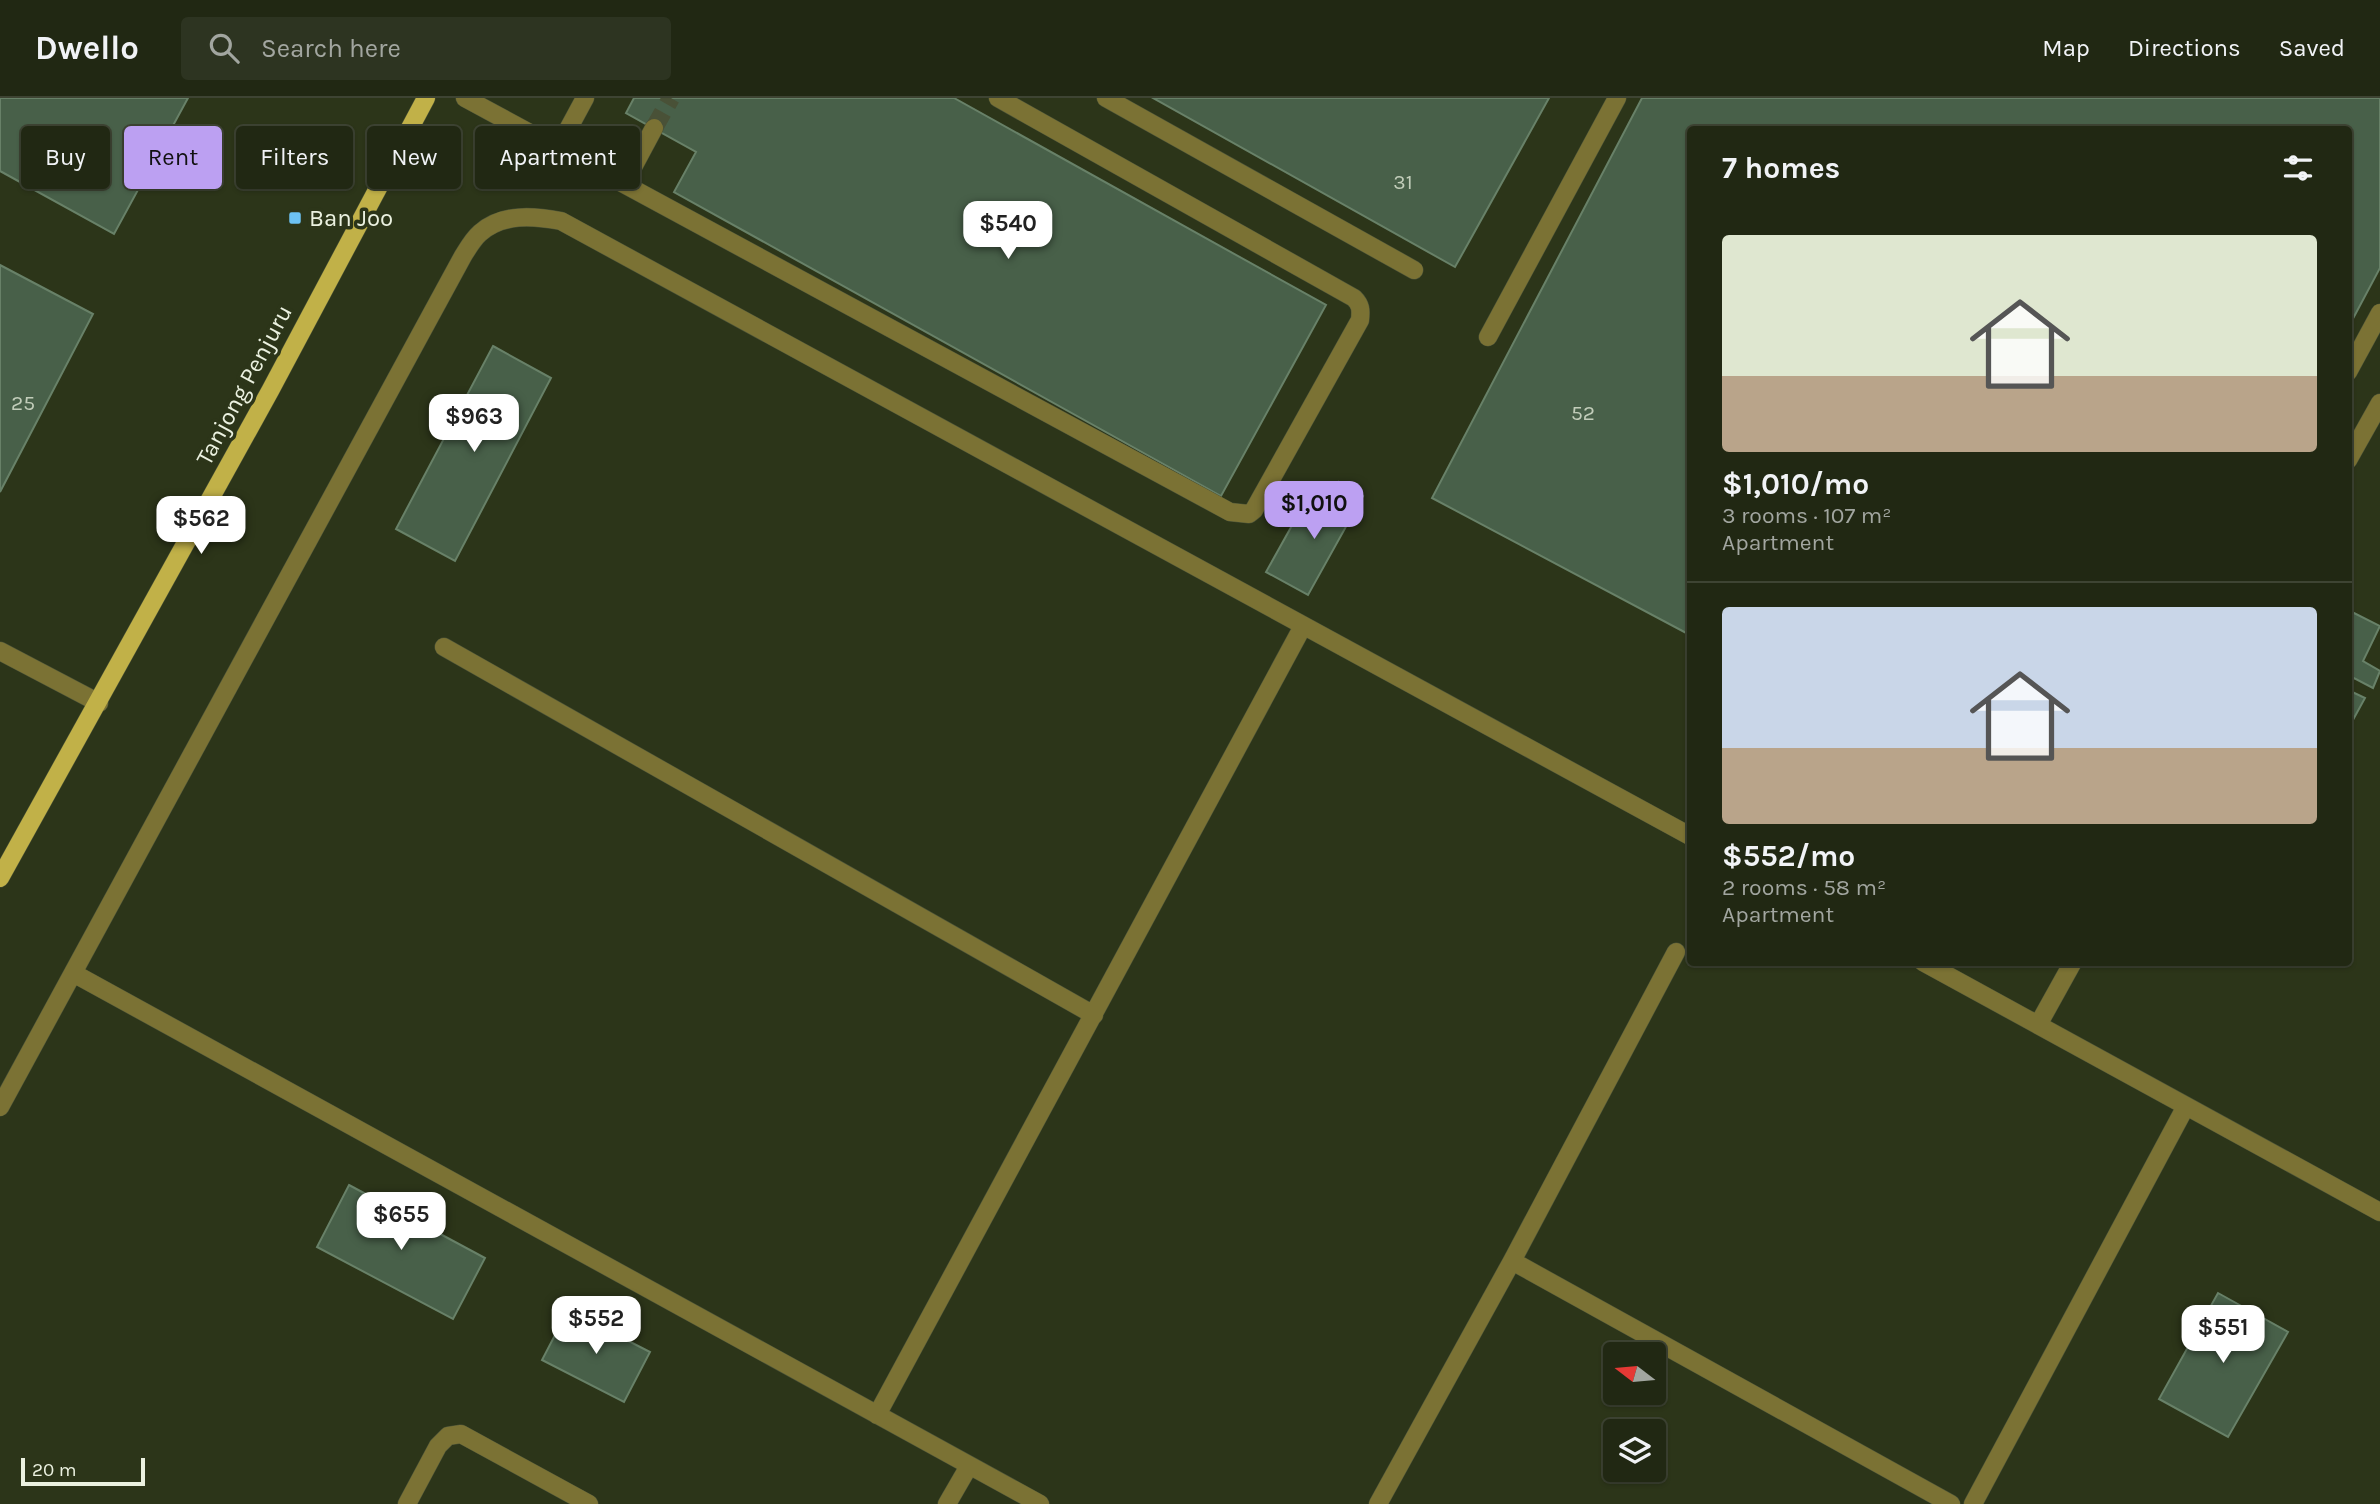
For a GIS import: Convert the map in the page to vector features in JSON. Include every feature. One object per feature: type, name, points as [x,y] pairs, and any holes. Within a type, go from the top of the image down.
[{"type":"main road","name":"Tanjong Penjuru","points":[[0,878],[270,391],[426,98]]},
{"type":"lane","points":[[465,98],[517,126]]},
{"type":"lane","points":[[570,126],[585,98]]},
{"type":"lane","points":[[633,189],[1230,512],[1249,514],[1254,510],[1360,320],[1359,303],[998,98]]},
{"type":"lane","points":[[1106,98],[1414,270]]},
{"type":"lane","points":[[1488,337],[1617,98]]},
{"type":"lane","points":[[640,154],[654,128]]},
{"type":"lane","points":[[0,1107],[463,256],[481,233],[498,222],[518,217],[561,221],[1687,834]]},
{"type":"lane","points":[[2352,365],[2380,313]]},
{"type":"lane","points":[[2352,453],[2380,403]]},
{"type":"lane","points":[[877,1415],[1303,626]]},
{"type":"lane","points":[[444,647],[1094,1015]]},
{"type":"lane","points":[[0,651],[99,703]]},
{"type":"lane","points":[[1378,1504],[1512,1261],[1676,952]]},
{"type":"lane","points":[[1930,966],[2380,1212]]},
{"type":"lane","points":[[2038,1025],[2071,966]]},
{"type":"lane","points":[[73,973],[1040,1504]]},
{"type":"lane","points":[[1973,1504],[2186,1106]]},
{"type":"lane","points":[[1512,1261],[1951,1504]]},
{"type":"lane","points":[[407,1504],[439,1446],[448,1436],[461,1434],[589,1504]]},
{"type":"lane","points":[[947,1504],[969,1466]]},
{"type":"building","points":[[0,98],[188,98],[173,126],[124,126],[124,189],[138,189],[114,234],[33,189],[110,189],[110,126],[21,126],[21,183],[0,171]]},
{"type":"building","points":[[634,98],[954,98],[1326,305],[1221,496],[674,192],[696,152],[626,113]]},
{"type":"building","points":[[1153,98],[1549,98],[1455,267]]},
{"type":"building","points":[[1642,98],[2380,98],[2380,268],[2352,320],[2352,126],[1687,126],[1687,633],[1432,498]]},
{"type":"building","points":[[0,265],[93,314],[0,492]]},
{"type":"building","points":[[493,346],[551,378],[455,561],[396,529]]},
{"type":"building","points":[[1339,482],[1363,496],[1308,595],[1266,572],[1299,513],[1316,523]]},
{"type":"building","points":[[2352,612],[2380,626],[2363,661],[2380,671],[2373,688],[2354,678],[2352,681]]},
{"type":"building","points":[[2352,692],[2365,698],[2352,722]]},
{"type":"building","points":[[349,1185],[485,1258],[453,1319],[317,1247]]},
{"type":"building","points":[[2218,1293],[2288,1332],[2228,1437],[2159,1399]]},
{"type":"building","points":[[568,1310],[650,1352],[624,1402],[542,1360]]},
{"type":"tunnel","points":[[654,128],[671,98]]},
{"type":"place","name":"Ban Joo","points":[[295,218]]}]
